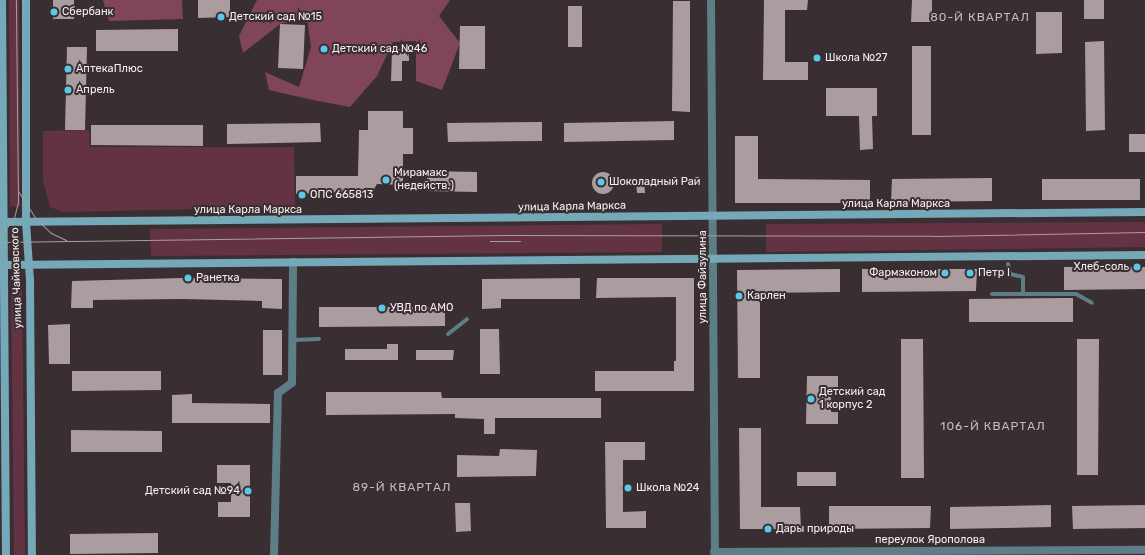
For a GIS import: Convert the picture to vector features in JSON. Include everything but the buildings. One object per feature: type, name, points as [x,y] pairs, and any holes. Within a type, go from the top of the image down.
[{"type":"main road","name":"улица Чайковского","points":[[2,0],[2,221],[6,555]]},
{"type":"main road","name":"улица Чайковского","points":[[26,0],[26,222],[30,266],[32,555]]},
{"type":"main road","name":"улица Карла Маркса","points":[[2,221],[714,217],[1145,212]]},
{"type":"main road","points":[[3,265],[30,266],[293,262],[713,260],[1145,255]]},
{"type":"street","name":"улица Файзулина","points":[[711,0],[714,217],[714,553]]},
{"type":"street","points":[[274,555],[278,393],[292,383],[293,262]]},
{"type":"street","name":"переулок Ярополова","points":[[714,553],[1145,550]]},
{"type":"lane","points":[[1008,264],[1010,274],[1023,277],[1023,294]]},
{"type":"lane","points":[[992,294],[1076,294],[1092,303]]},
{"type":"lane","points":[[448,334],[467,319]]},
{"type":"lane","points":[[292,340],[319,339]]},
{"type":"shaded area","points":[[9,0],[19,0],[20,207],[10,206]]},
{"type":"shaded area","points":[[103,0],[182,0],[183,19],[109,21]]},
{"type":"shaded area","points":[[257,0],[450,0],[439,16],[460,43],[442,90],[416,81],[416,41],[393,42],[377,76],[350,107],[313,100],[269,90],[265,72],[299,87],[311,47],[307,18],[280,24],[243,53],[239,36]]},
{"type":"shaded area","points":[[89,130],[90,147],[294,147],[295,207],[63,212],[50,207],[43,180],[43,131]]},
{"type":"shaded area","points":[[1145,222],[1145,247],[766,252],[766,224]]},
{"type":"shaded area","points":[[662,224],[662,252],[151,256],[150,229]]},
{"type":"shaded area","points":[[22,286],[25,555],[14,555],[11,287]]},
{"type":"tram line","points":[[0,237],[14,218],[18,202],[16,0]]},
{"type":"tram line","points":[[18,191],[36,219],[51,233],[66,240]]},
{"type":"tram line","points":[[0,242],[507,235],[934,236],[1145,232]]},
{"type":"tram line","points":[[490,241],[520,241]]},
{"type":"place","name":"Сбербанк","points":[[54,12]]},
{"type":"place","name":"Детский сад №15","points":[[221,17]]},
{"type":"place","name":"Детский сад №46","points":[[324,49]]},
{"type":"place","name":"Школа №27","points":[[817,58]]},
{"type":"place","name":"АптекаПлюс","points":[[68,69]]},
{"type":"place","name":"Апрель","points":[[68,90]]},
{"type":"place","name":"Мирамакс (недейств.)","points":[[386,180]]},
{"type":"place","name":"Шоколадный Рай","points":[[601,182]]},
{"type":"place","name":"ОПС 665813","points":[[302,195]]},
{"type":"place","name":"Хлеб-соль","points":[[1137,267]]},
{"type":"place","name":"Фармэконом","points":[[945,273]]},
{"type":"place","name":"Петр I","points":[[970,273]]},
{"type":"place","name":"Ранетка","points":[[188,278]]},
{"type":"place","name":"Карлен","points":[[739,296]]},
{"type":"place","name":"УВД по АМО","points":[[382,308]]},
{"type":"place","name":"Детский сад 1 корпус 2","points":[[811,399]]},
{"type":"place","name":"Школа №24","points":[[628,488]]},
{"type":"place","name":"Детский сад №94","points":[[248,491]]},
{"type":"place","name":"Дары природы","points":[[768,529]]},
{"type":"district","name":"80-Й КВАРТАЛ","points":[[980,18]]},
{"type":"district","name":"106-Й КВАРТАЛ","points":[[993,427]]},
{"type":"district","name":"89-Й КВАРТАЛ","points":[[402,488]]}]
